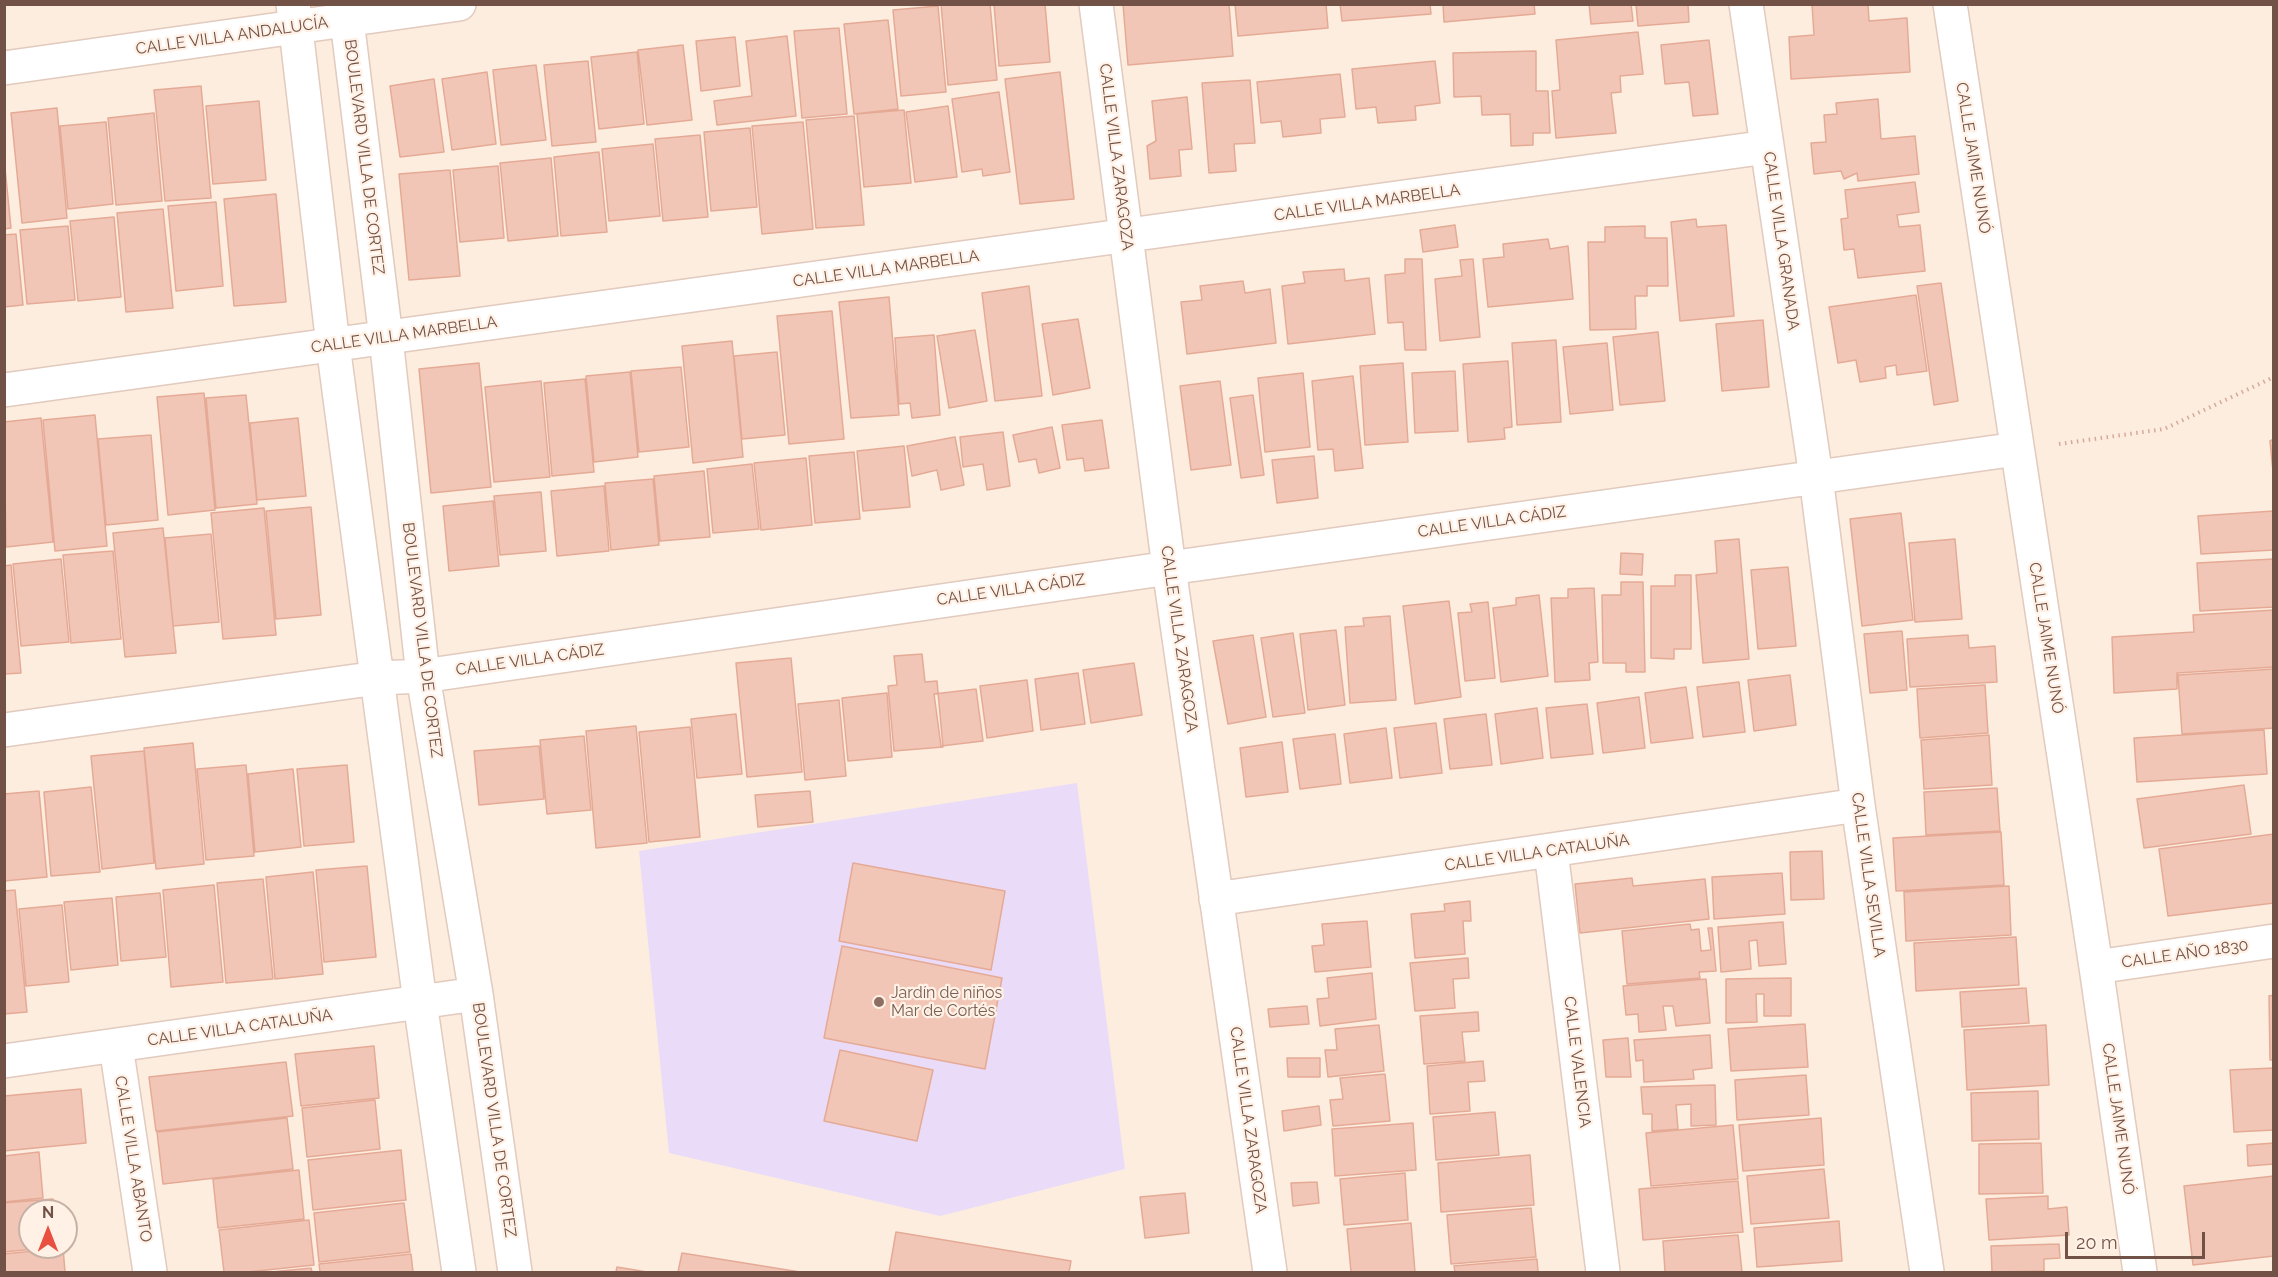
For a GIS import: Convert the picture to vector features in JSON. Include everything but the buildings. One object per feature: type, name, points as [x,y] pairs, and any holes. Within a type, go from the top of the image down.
[{"type":"street","name":"CALLE VILLA ANDALUCÍA","points":[[4,68],[295,16],[459,4]]},
{"type":"street","name":"CALLE VILLA ZARAGOZA","points":[[1096,4],[1169,568],[1270,1272]]},
{"type":"street","name":"CALLE VILLA GRANADA","points":[[1746,4],[1816,477]]},
{"type":"street","name":"CALLE JAIME NUNÓ","points":[[1950,4],[2140,1272]]},
{"type":"street","name":"BOULEVARD VILLA DE CORTEZ","points":[[346,12],[386,338],[423,676],[476,994],[515,1272]]},
{"type":"street","points":[[295,16],[333,345],[420,1002],[459,1272]]},
{"type":"street","name":"CALLE VILLA MARBELLA","points":[[4,390],[1767,147]]},
{"type":"street","name":"CALLE VILLA CÁDIZ","points":[[4,730],[377,678],[423,676],[2017,449]]},
{"type":"street","name":"CALLE VILLA SEVILLA","points":[[1816,477],[1858,805],[1927,1272]]},
{"type":"street","name":"CALLE VILLA CATALUÑA","points":[[1216,899],[1858,805]]},
{"type":"street","name":"CALLE VALENCIA","points":[[1551,851],[1603,1272]]},
{"type":"street","name":"CALLE AÑO 1830","points":[[2096,967],[2274,941]]},
{"type":"street","name":"CALLE VILLA CATALUÑA","points":[[4,1061],[476,994]]},
{"type":"street","name":"CALLE VILLA ABANTO","points":[[116,1046],[150,1272]]},
{"type":"path","points":[[2017,449],[2164,429],[2274,377]]},
{"type":"shaded area","name":"Jardín de niños Mar de Cortés","points":[[1077,783],[1125,1169],[940,1216],[669,1153],[639,851]]},
{"type":"place","name":"Jardín de niños Mar de Cortés","points":[[879,1002]]}]
